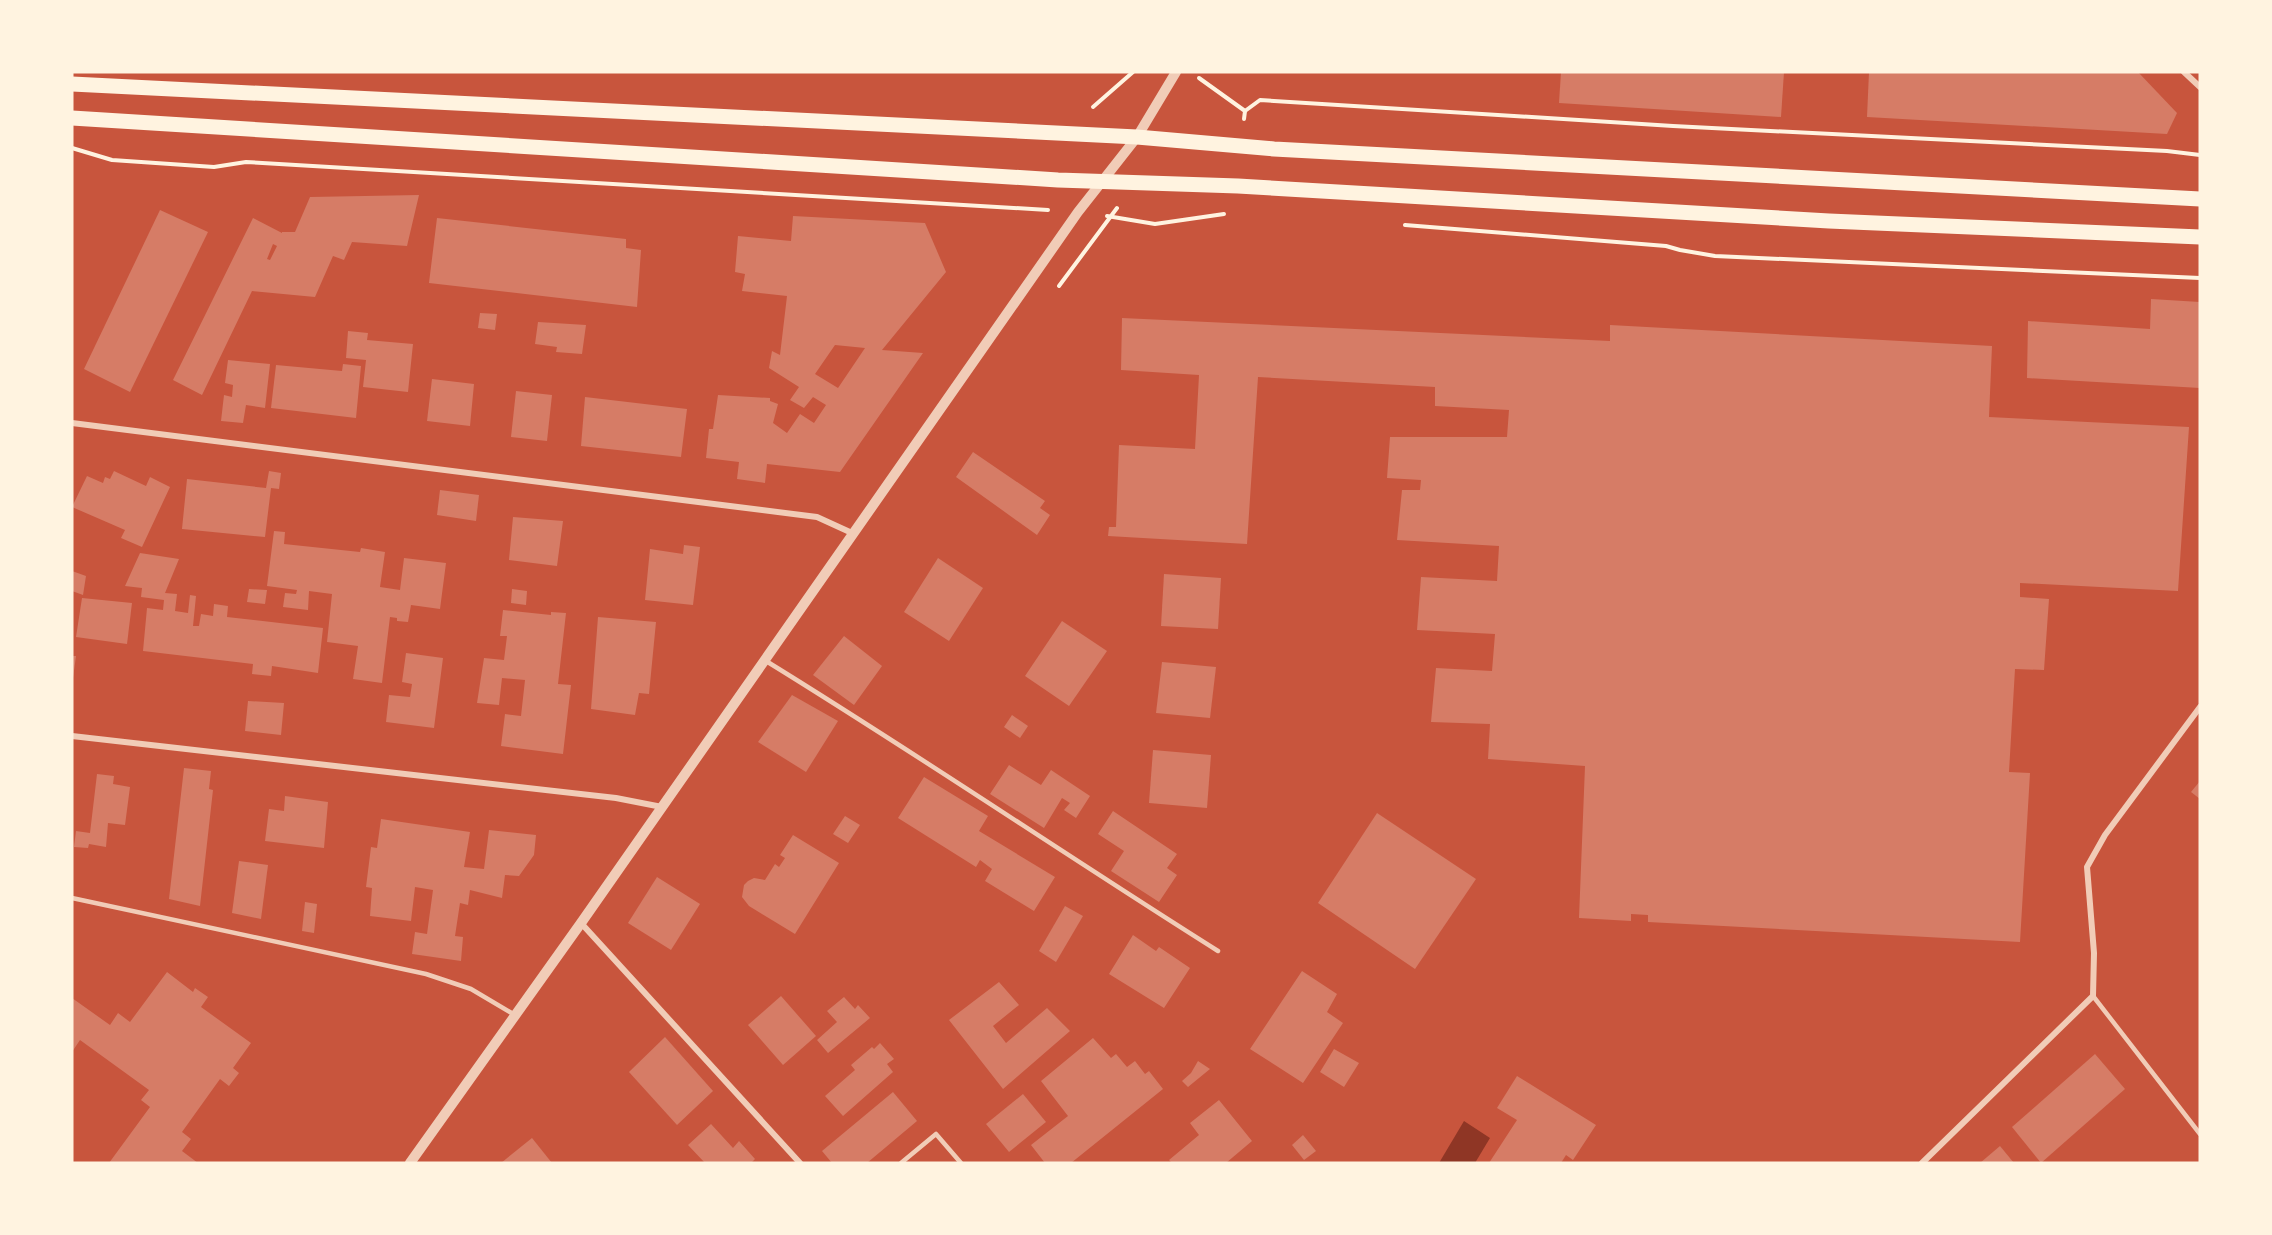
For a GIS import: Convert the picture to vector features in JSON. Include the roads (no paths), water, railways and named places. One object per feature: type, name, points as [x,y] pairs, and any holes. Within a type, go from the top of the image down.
[{"type":"main road","points":[[72,84],[1137,137],[1286,149],[2200,199]]},
{"type":"main road","points":[[72,118],[1058,180],[1238,186],[1828,221],[2200,237]]},
{"type":"street","points":[[410,1163],[581,923],[1078,212],[1137,137],[1176,72]]},
{"type":"street","points":[[2184,72],[2200,87]]},
{"type":"street","points":[[72,423],[817,517],[852,533]]},
{"type":"street","points":[[1922,1163],[2092,996],[2094,953],[2087,867],[2105,835],[2200,707]]},
{"type":"street","points":[[72,736],[616,798],[662,807]]},
{"type":"street","points":[[581,923],[800,1163]]},
{"type":"lane","points":[[764,660],[972,791],[1083,867],[1218,951]]},
{"type":"lane","points":[[72,898],[426,974],[471,989],[515,1015]]},
{"type":"lane","points":[[2092,996],[2200,1134]]},
{"type":"lane","points":[[901,1163],[936,1134],[961,1163]]}]
